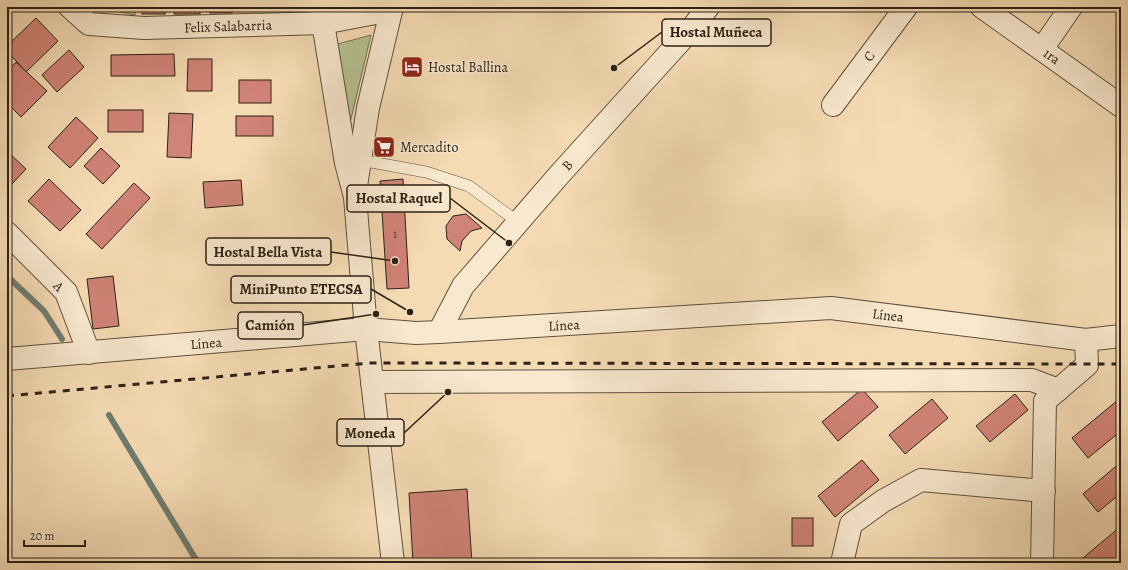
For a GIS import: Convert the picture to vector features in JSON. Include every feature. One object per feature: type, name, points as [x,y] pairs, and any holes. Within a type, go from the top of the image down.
[{"type":"street","name":"Felix Salabarria","points":[[70,7],[89,24],[144,28],[392,9]]},
{"type":"street","name":"B","points":[[439,332],[463,286],[559,174],[694,27],[708,7]]},
{"type":"street","name":"C","points":[[833,105],[906,7]]},
{"type":"street","name":"1ra","points":[[982,7],[1121,106]]},
{"type":"street","points":[[1042,49],[1071,7]]},
{"type":"street","points":[[355,197],[368,108],[392,9]]},
{"type":"street","points":[[323,15],[346,163],[355,197],[366,329],[393,563]]},
{"type":"street","name":"A","points":[[7,233],[66,292],[89,353]]},
{"type":"street","name":"Línea","points":[[7,359],[366,329],[416,333],[439,332],[831,308],[1086,340],[1121,336]]},
{"type":"street","points":[[1042,563],[1045,401],[1087,364],[1086,340]]},
{"type":"street","points":[[372,382],[1032,380],[1058,390]]},
{"type":"street","points":[[842,563],[850,524],[883,501],[921,480],[1044,490]]},
{"type":"lane","points":[[360,160],[426,172],[470,186],[518,222]]},
{"type":"green space","points":[[97,7],[135,7],[135,15]]},
{"type":"green space","points":[[371,35],[349,127],[338,44]]},
{"type":"building","points":[[142,7],[165,7],[165,14],[142,14]]},
{"type":"building","points":[[174,7],[200,7],[200,14],[174,14]]},
{"type":"building","points":[[210,7],[232,7],[232,13],[210,13]]},
{"type":"building","points":[[243,7],[267,7],[267,10],[243,10]]},
{"type":"building","points":[[36,18],[58,41],[26,72],[7,51],[7,46]]},
{"type":"building","points":[[69,50],[84,67],[57,92],[42,75]]},
{"type":"building","points":[[174,54],[175,76],[111,76],[111,55]]},
{"type":"building","points":[[188,59],[212,59],[212,91],[187,91]]},
{"type":"building","points":[[16,62],[47,91],[21,117],[7,103],[7,72]]},
{"type":"building","points":[[239,80],[271,80],[271,103],[239,103]]},
{"type":"building","points":[[108,110],[143,110],[143,132],[108,132]]},
{"type":"building","points":[[169,113],[193,114],[191,158],[167,157]]},
{"type":"building","points":[[236,116],[273,116],[273,136],[236,136]]},
{"type":"building","points":[[76,117],[98,138],[70,168],[48,147]]},
{"type":"building","points":[[101,148],[120,166],[103,184],[84,166]]},
{"type":"building","points":[[7,151],[26,169],[12,184],[7,179]]},
{"type":"building","points":[[49,179],[81,210],[60,231],[28,201]]},
{"type":"building","points":[[403,179],[409,288],[387,289],[380,181]]},
{"type":"building","points":[[241,180],[243,205],[205,208],[203,182]]},
{"type":"building","points":[[134,183],[150,198],[102,249],[86,234]]},
{"type":"building","points":[[466,214],[482,228],[471,231],[462,241],[460,251],[447,239],[446,226],[453,216]]},
{"type":"building","points":[[113,276],[119,326],[93,329],[87,279]]},
{"type":"building","points":[[862,389],[878,407],[838,441],[822,422]]},
{"type":"building","points":[[1015,394],[1028,410],[990,442],[976,426]]},
{"type":"building","points":[[932,399],[948,418],[905,454],[889,435]]},
{"type":"building","points":[[1118,400],[1121,403],[1121,431],[1088,458],[1072,438]]},
{"type":"building","points":[[862,460],[879,480],[835,517],[818,496]]},
{"type":"building","points":[[1121,462],[1121,493],[1098,512],[1083,494]]},
{"type":"building","points":[[467,489],[472,563],[413,563],[409,493]]},
{"type":"building","points":[[792,518],[813,518],[813,546],[792,546]]},
{"type":"building","points":[[1121,526],[1121,554],[1111,563],[1077,563]]},
{"type":"waterway","points":[[7,276],[44,311],[62,339]]},
{"type":"waterway","points":[[109,415],[198,563]]},
{"type":"railway","points":[[7,396],[370,363],[1121,364]]},
{"type":"place","name":"Hostal Ballina","points":[[412,67]]},
{"type":"place","name":"Hostal Muñeca","points":[[614,68]]},
{"type":"place","name":"Mercadito","points":[[384,147]]},
{"type":"place","name":"Hostal Raquel","points":[[509,243]]},
{"type":"place","name":"Hostal Bella Vista","points":[[395,261]]},
{"type":"place","name":"MiniPunto ETECSA","points":[[410,312]]},
{"type":"place","name":"Camión","points":[[376,314]]},
{"type":"place","name":"Moneda","points":[[448,392]]}]
